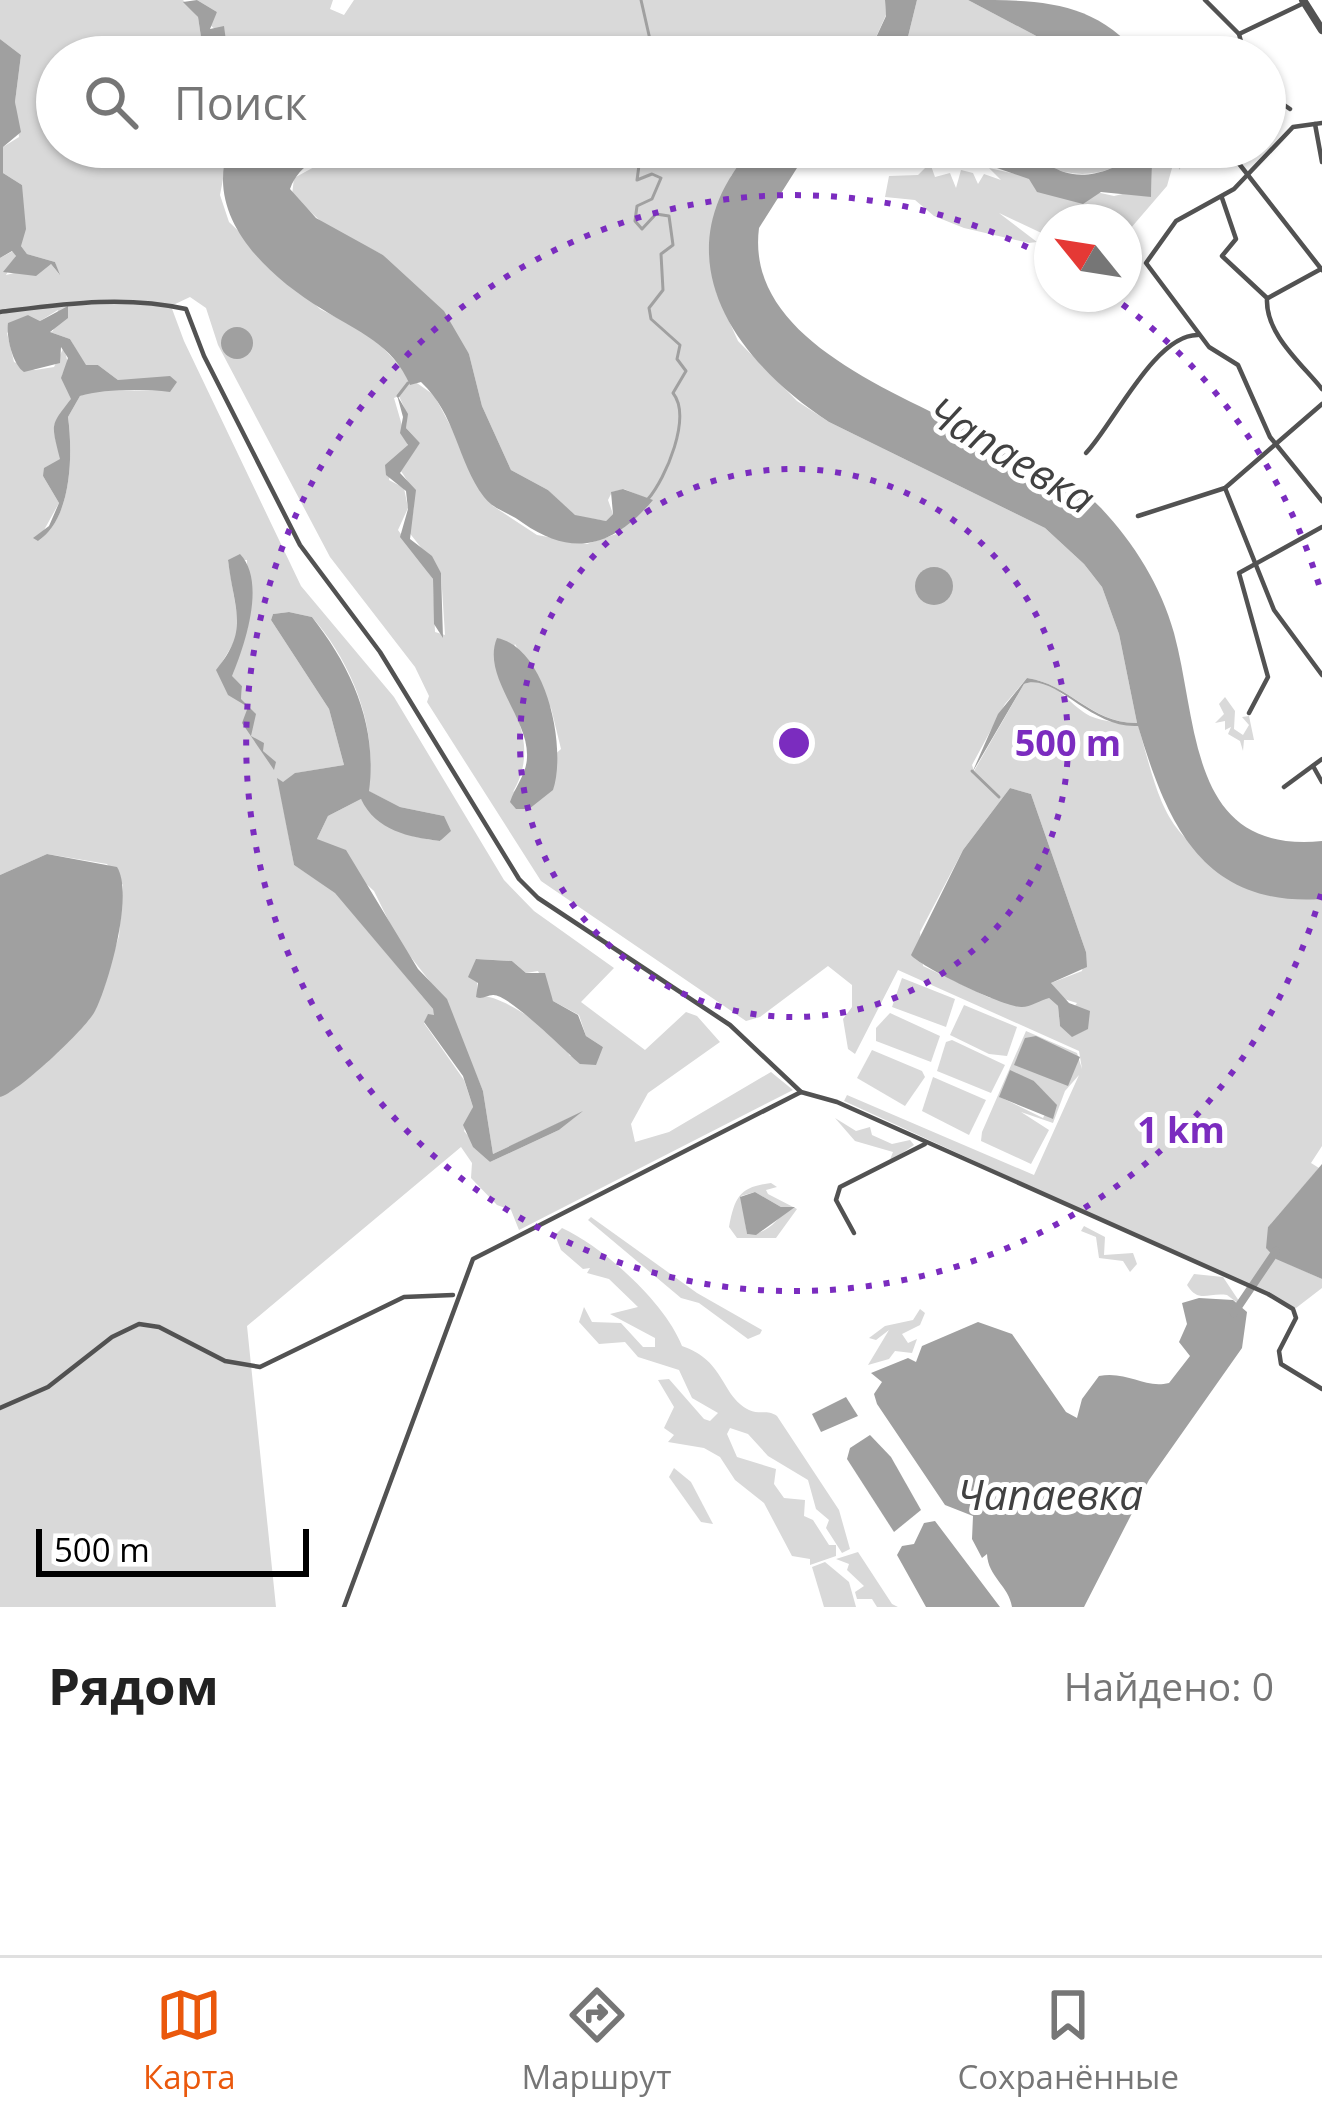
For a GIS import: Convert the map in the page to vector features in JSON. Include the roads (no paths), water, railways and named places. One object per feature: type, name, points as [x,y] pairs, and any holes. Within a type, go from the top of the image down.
[{"type":"street","points":[[1205,0],[1239,34],[1304,1],[1322,31]]},
{"type":"street","points":[[1286,106],[1290,109]]},
{"type":"street","points":[[1286,135],[1293,127],[1319,128],[1322,162]]},
{"type":"street","points":[[1244,168],[1322,270],[1267,298]]},
{"type":"street","points":[[1256,168],[1222,198],[1179,218],[1147,259],[1199,336],[1238,365],[1277,446],[1322,501]]},
{"type":"street","points":[[1222,198],[1236,235],[1222,256],[1267,298],[1267,312],[1286,350],[1322,389]]},
{"type":"street","points":[[0,311],[48,302],[128,299],[187,309],[204,356],[300,545],[380,652],[519,879],[538,898],[730,1025],[801,1092]]},
{"type":"street","points":[[1086,453],[1155,361],[1188,335],[1199,336]]},
{"type":"street","points":[[1138,516],[1225,488],[1322,404]]},
{"type":"street","points":[[1225,488],[1274,610],[1322,675]]},
{"type":"street","points":[[1249,712],[1268,677],[1239,573],[1322,526]]},
{"type":"street","points":[[1284,788],[1322,759]]},
{"type":"street","points":[[1313,766],[1322,782]]},
{"type":"street","points":[[344,1607],[466,1267],[489,1248],[801,1092],[819,1094],[1293,1309],[1296,1318],[1278,1358],[1322,1389]]},
{"type":"street","points":[[854,1233],[836,1200],[840,1186],[926,1144]]},
{"type":"street","points":[[0,1408],[47,1387],[112,1337],[139,1324],[159,1327],[225,1360],[260,1367],[404,1298],[455,1294]]},
{"type":"water","points":[[197,0],[217,12],[210,29],[224,26],[225,36],[201,36],[198,17],[183,2]]},
{"type":"water","points":[[885,0],[917,0],[908,36],[877,36],[886,16]]},
{"type":"water","points":[[968,0],[1064,7],[1120,36],[1036,36]]},
{"type":"water","points":[[0,39],[21,55],[15,102],[21,132],[3,147],[3,173],[22,185],[26,229],[21,246],[27,254],[55,262],[60,275],[51,264],[36,276],[3,272],[16,256],[12,251],[0,258]]},
{"type":"water","points":[[224,168],[305,168],[290,189],[316,218],[383,255],[444,311],[469,354],[482,406],[511,470],[548,490],[575,515],[606,521],[613,514],[611,492],[623,489],[653,500],[607,537],[576,543],[541,534],[497,508],[475,483],[442,408],[421,382],[410,385],[384,349],[301,295],[261,261],[232,220]]},
{"type":"water","name":"Чапаевка","points":[[738,168],[797,168],[759,228],[765,280],[793,324],[838,361],[1063,478],[1101,508],[1135,551],[1162,599],[1174,633],[1196,743],[1223,805],[1246,827],[1278,840],[1322,841],[1322,899],[1281,898],[1247,889],[1219,873],[1177,825],[1138,726],[1104,719],[1048,686],[1024,684],[972,773],[998,714],[1027,678],[1056,688],[1106,717],[1137,723],[1119,634],[1102,587],[1045,528],[829,422],[762,366],[719,300],[710,263],[711,225],[725,186]]},
{"type":"water","points":[[997,168],[1056,168],[1082,175],[1112,168],[1152,168],[1151,197],[1101,192],[1083,204],[1037,192],[1029,179]]},
{"type":"water","points":[[68,306],[68,318],[50,332],[70,339],[86,365],[98,365],[118,380],[170,376],[177,382],[170,392],[124,390],[80,396],[68,417],[70,467],[64,502],[58,518],[38,541],[33,538],[49,526],[59,503],[43,476],[44,468],[60,459],[54,426],[71,399],[61,378],[68,358],[61,347],[60,363],[24,372],[11,350],[8,323],[28,315],[40,321]]},
{"type":"water","points":[[237,327],[248,332],[253,343],[248,354],[237,359],[226,354],[221,343],[226,332]]},
{"type":"water","points":[[397,395],[408,414],[406,428],[420,443],[400,473],[416,490],[410,539],[432,556],[441,573],[443,638],[434,624],[433,579],[400,537],[408,509],[406,491],[386,475],[385,465],[408,445],[400,433],[403,417]]},
{"type":"water","points":[[240,554],[248,566],[252,597],[247,632],[232,676],[242,686],[241,699],[256,714],[251,736],[264,743],[263,751],[276,762],[274,770],[242,723],[248,707],[228,695],[216,670],[236,631],[228,560]]},
{"type":"water","points":[[934,567],[948,572],[953,586],[948,600],[934,605],[920,600],[915,586],[920,572]]},
{"type":"water","points":[[273,614],[312,617],[350,677],[369,743],[369,791],[400,807],[444,816],[451,831],[440,841],[405,834],[375,818],[361,799],[328,816],[317,839],[346,850],[418,969],[447,999],[483,1091],[493,1154],[583,1111],[559,1130],[490,1162],[473,1147],[463,1125],[473,1107],[463,1076],[424,1022],[428,1014],[434,1015],[433,1009],[335,893],[294,865],[277,778],[283,782],[295,773],[344,765],[329,709],[271,620]]},
{"type":"water","points":[[497,638],[529,660],[555,727],[553,790],[529,809],[516,809],[510,802],[523,774],[526,742],[495,667]]},
{"type":"water","points":[[1010,788],[1031,794],[1086,952],[1087,967],[1051,983],[1069,1003],[1090,1011],[1088,1029],[1072,1037],[1060,1026],[1058,1006],[1049,998],[1013,1006],[964,986],[911,955],[963,850]]},
{"type":"water","points":[[47,854],[117,867],[123,897],[118,939],[101,998],[89,1020],[35,1073],[0,1097],[0,875]]},
{"type":"water","points":[[476,959],[512,961],[526,973],[545,973],[553,1001],[578,1015],[586,1036],[603,1047],[596,1065],[580,1064],[501,997],[476,997],[478,983],[468,977]]},
{"type":"water","points":[[1036,1036],[1080,1057],[1068,1086],[1014,1065],[1025,1038]]},
{"type":"water","points":[[1010,1070],[1034,1081],[1057,1105],[1053,1119],[999,1097]]},
{"type":"water","points":[[1322,1164],[1322,1279],[1276,1259],[1266,1248],[1268,1227]]},
{"type":"water","points":[[755,1192],[781,1207],[795,1207],[756,1235],[747,1234],[740,1197]]},
{"type":"water","name":"Чапаевка","points":[[1199,1298],[1233,1300],[1247,1312],[1242,1348],[1149,1480],[1084,1607],[1012,1607],[987,1554],[982,1558],[972,1539],[973,1516],[945,1505],[877,1404],[874,1394],[882,1382],[871,1373],[908,1358],[916,1362],[922,1346],[978,1322],[1012,1334],[1066,1412],[1077,1418],[1082,1399],[1099,1376],[1169,1383],[1190,1356],[1179,1342],[1187,1324],[1182,1303]]},
{"type":"water","points":[[846,1397],[858,1416],[821,1432],[812,1414]]},
{"type":"water","points":[[870,1435],[891,1457],[921,1510],[894,1532],[847,1459],[850,1448]]},
{"type":"water","points":[[935,1521],[1000,1607],[926,1607],[897,1555],[902,1546],[914,1544],[924,1523]]},
{"type":"waterway","points":[[641,0],[649,36]]},
{"type":"waterway","points":[[639,168],[637,180],[652,174],[661,178],[652,199],[637,206],[635,221],[642,229],[656,214],[669,216],[673,245],[661,254],[663,290],[649,308],[651,319],[680,345],[677,359],[686,371],[673,393],[680,417],[674,447],[648,499]]},
{"type":"waterway","points":[[398,396],[408,383]]},
{"type":"waterway","points":[[972,771],[999,797]]},
{"type":"waterway","name":"Чапаевка","points":[[1234,1313],[1276,1251]]}]
